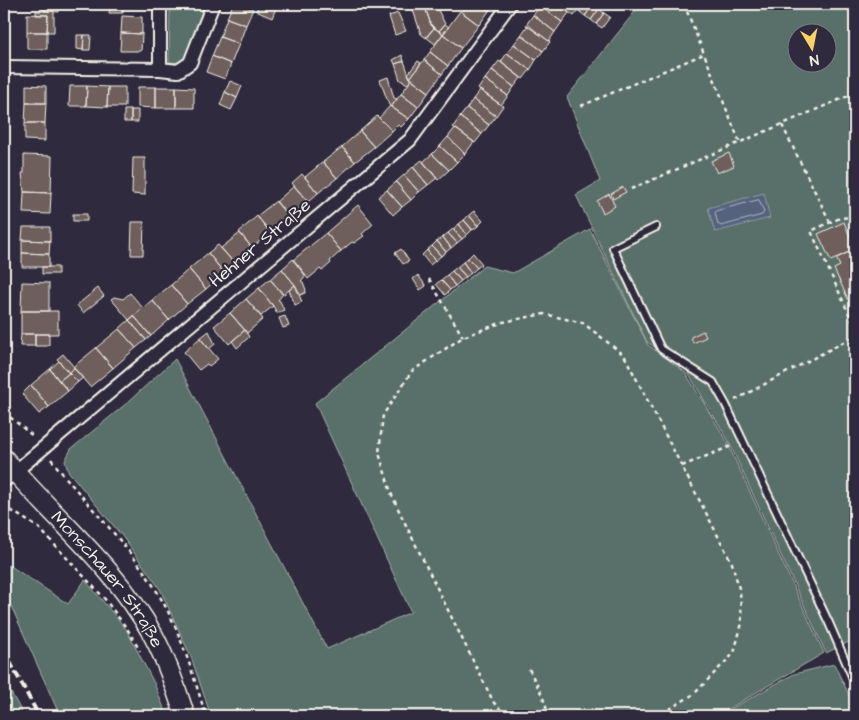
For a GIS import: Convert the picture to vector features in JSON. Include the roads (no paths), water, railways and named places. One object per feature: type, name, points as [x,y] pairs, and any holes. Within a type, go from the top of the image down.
[{"type":"main road","name":"Monschauer Straße","points":[[7,470],[88,549],[126,595],[153,635],[186,716]]},
{"type":"street","points":[[160,4],[160,70]]},
{"type":"street","points":[[4,66],[178,71],[190,63],[213,4]]},
{"type":"street","name":"Hehner Straße","points":[[7,470],[43,449],[410,140],[510,4]]},
{"type":"lane","points":[[656,227],[613,248],[661,349],[713,382],[726,405],[855,683]]},
{"type":"water","points":[[764,193],[770,218],[715,232],[708,208]]},
{"type":"railway","points":[[4,651],[39,716]]}]
